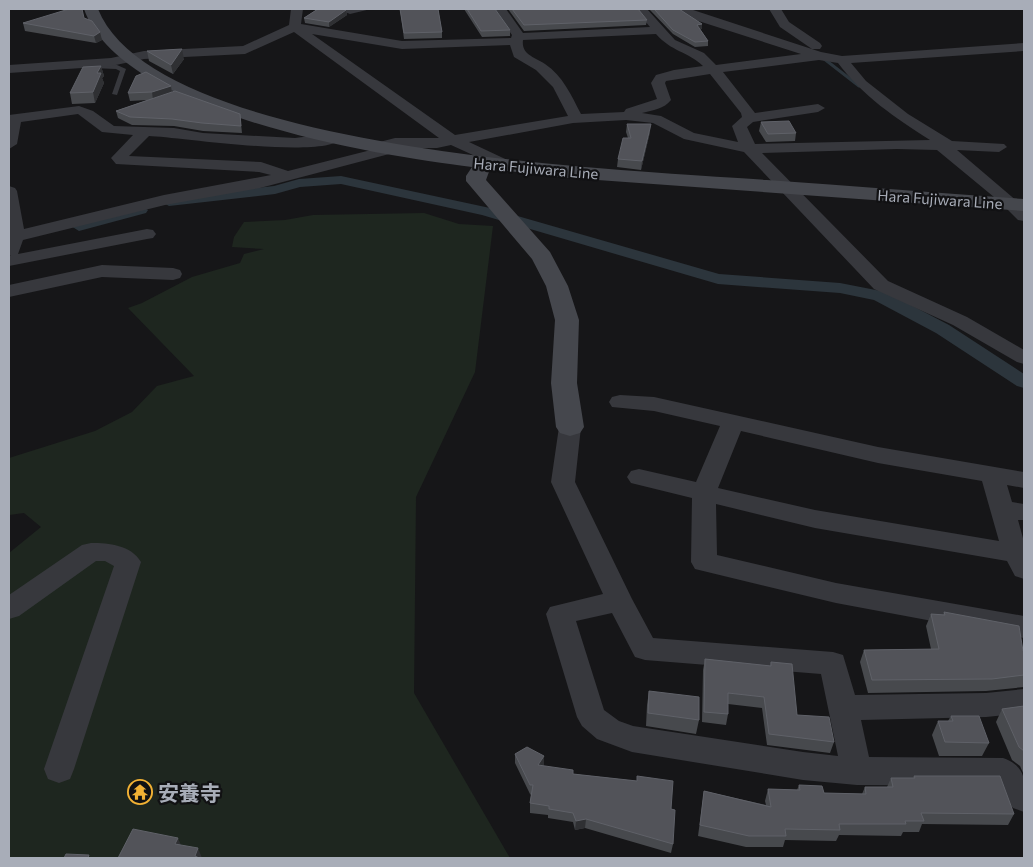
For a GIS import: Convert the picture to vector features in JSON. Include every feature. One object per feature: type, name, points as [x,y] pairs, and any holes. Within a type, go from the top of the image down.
[{"type":"main road","name":"Hara Fujiwara Line","points":[[91,9],[103,34],[128,57],[152,74],[189,92],[231,109],[334,138],[383,149],[508,166],[787,187],[1020,209]]},
{"type":"main road","points":[[485,163],[476,176],[476,181],[542,257],[557,286],[567,320],[564,383],[570,426]]},
{"type":"street","points":[[295,27],[297,9]]},
{"type":"street","points":[[500,9],[513,24],[519,54],[541,68],[559,85],[575,116],[573,119]]},
{"type":"street","points":[[641,9],[671,43],[699,56],[714,70],[748,112],[749,118]]},
{"type":"street","points":[[682,9],[693,15],[822,56],[842,60],[1024,46]]},
{"type":"street","points":[[775,9],[784,24],[809,39],[822,56]]},
{"type":"street","points":[[295,27],[450,139],[508,166]]},
{"type":"street","points":[[9,69],[92,63],[128,57],[245,50],[295,27],[402,45],[448,45],[658,30]]},
{"type":"street","points":[[626,116],[632,112],[660,104],[664,100],[658,83],[661,78],[674,74],[822,56]]},
{"type":"street","points":[[842,60],[861,84],[903,117],[946,146],[1020,209]]},
{"type":"street","points":[[818,108],[749,118],[739,126],[749,149],[881,285],[960,321],[1024,358]]},
{"type":"street","points":[[9,144],[11,119],[79,110],[86,112],[104,128],[144,132],[174,132],[203,138],[294,143],[334,138]]},
{"type":"street","points":[[13,237],[164,200],[226,191],[288,176],[395,144],[426,144],[573,119],[626,116],[656,119],[688,136],[749,149],[897,144],[998,148]]},
{"type":"street","points":[[144,132],[119,158],[122,161],[182,162],[261,167],[288,176]]},
{"type":"street","points":[[182,162],[203,138]]},
{"type":"street","points":[[9,191],[15,213],[9,260],[147,234]]},
{"type":"street","points":[[9,291],[102,271],[173,274]]},
{"type":"street","points":[[620,402],[654,404],[878,455],[1024,480]]},
{"type":"street","points":[[733,422],[704,492],[704,562],[836,593],[1024,627]]},
{"type":"street","points":[[570,426],[563,482],[645,649],[833,663],[857,770]]},
{"type":"street","points":[[639,477],[815,519],[1020,560],[1013,510],[992,475]]},
{"type":"street","points":[[9,609],[91,552],[109,552],[128,562],[59,769]]},
{"type":"street","points":[[620,601],[560,614],[592,717],[608,730],[632,739],[729,756],[803,766],[857,770],[1003,772],[1024,798]]},
{"type":"street","points":[[843,708],[986,705],[1024,701]]},
{"type":"lane","points":[[340,9],[345,12],[355,12],[368,9]]},
{"type":"lane","points":[[92,63],[94,67],[117,67],[124,70],[114,94]]},
{"type":"shaded area","points":[[424,213],[459,224],[493,226],[475,372],[416,497],[414,693],[510,858],[9,858],[9,553],[41,527],[24,513],[9,515],[9,458],[95,431],[132,412],[157,386],[194,376],[128,308],[142,303],[192,277],[240,263],[244,254],[264,249],[232,247],[234,237],[244,222],[285,220],[313,215]]},
{"type":"building","points":[[69,9],[82,9],[84,18],[92,21],[100,32],[94,36],[23,23]]},
{"type":"building","points":[[318,9],[346,10],[329,22],[304,18]]},
{"type":"building","points":[[400,9],[438,9],[442,32],[404,33]]},
{"type":"building","points":[[467,9],[495,9],[510,30],[481,31]]},
{"type":"building","points":[[512,9],[638,9],[647,20],[524,25]]},
{"type":"building","points":[[654,9],[679,9],[702,24],[697,25],[708,41],[695,42],[673,30]]},
{"type":"building","points":[[182,49],[171,65],[147,51]]},
{"type":"building","points":[[101,66],[97,73],[101,73],[93,92],[70,93],[83,67]]},
{"type":"building","points":[[146,72],[171,86],[152,92],[128,93],[136,76]]},
{"type":"building","points":[[175,91],[240,114],[241,126],[130,117],[116,111]]},
{"type":"building","points":[[789,121],[796,133],[768,134],[761,122]]},
{"type":"building","points":[[627,124],[651,124],[642,161],[618,159],[623,138],[631,138]]},
{"type":"building","points":[[944,612],[1019,626],[1024,651],[1024,675],[992,679],[872,680],[864,650],[939,649],[931,614],[945,615]]},
{"type":"building","points":[[705,659],[771,666],[771,662],[792,664],[797,715],[829,717],[834,742],[769,734],[764,697],[728,693],[728,714],[704,712]]},
{"type":"building","points":[[649,691],[699,697],[699,720],[648,713]]},
{"type":"building","points":[[1024,706],[1024,751],[1019,747],[1002,709]]},
{"type":"building","points":[[951,716],[979,716],[989,743],[945,742],[938,721],[953,721]]},
{"type":"building","points":[[527,747],[544,756],[538,765],[573,770],[573,774],[637,781],[637,776],[673,781],[671,809],[675,810],[673,844],[586,819],[576,821],[573,813],[549,809],[549,806],[530,803],[533,785],[530,785],[515,754]]},
{"type":"building","points":[[914,776],[1000,776],[1014,814],[921,813],[924,821],[905,821],[906,824],[839,824],[840,830],[785,829],[786,836],[749,836],[700,825],[704,791],[771,807],[768,789],[800,790],[799,785],[822,786],[824,793],[866,794],[865,787],[893,787],[891,778],[915,778]]},
{"type":"building","points":[[133,829],[178,838],[175,844],[198,848],[195,856],[199,858],[118,858]]},
{"type":"building","points":[[66,854],[89,855],[88,858],[64,858]]},
{"type":"waterway","points":[[823,58],[859,86]]},
{"type":"waterway","points":[[169,202],[275,190],[299,183],[341,180],[485,211],[718,279],[840,288],[884,297],[943,329],[1024,382]]},
{"type":"waterway","points":[[79,226],[141,210]]},
{"type":"place","name":"安養寺","points":[[140,792]]}]
